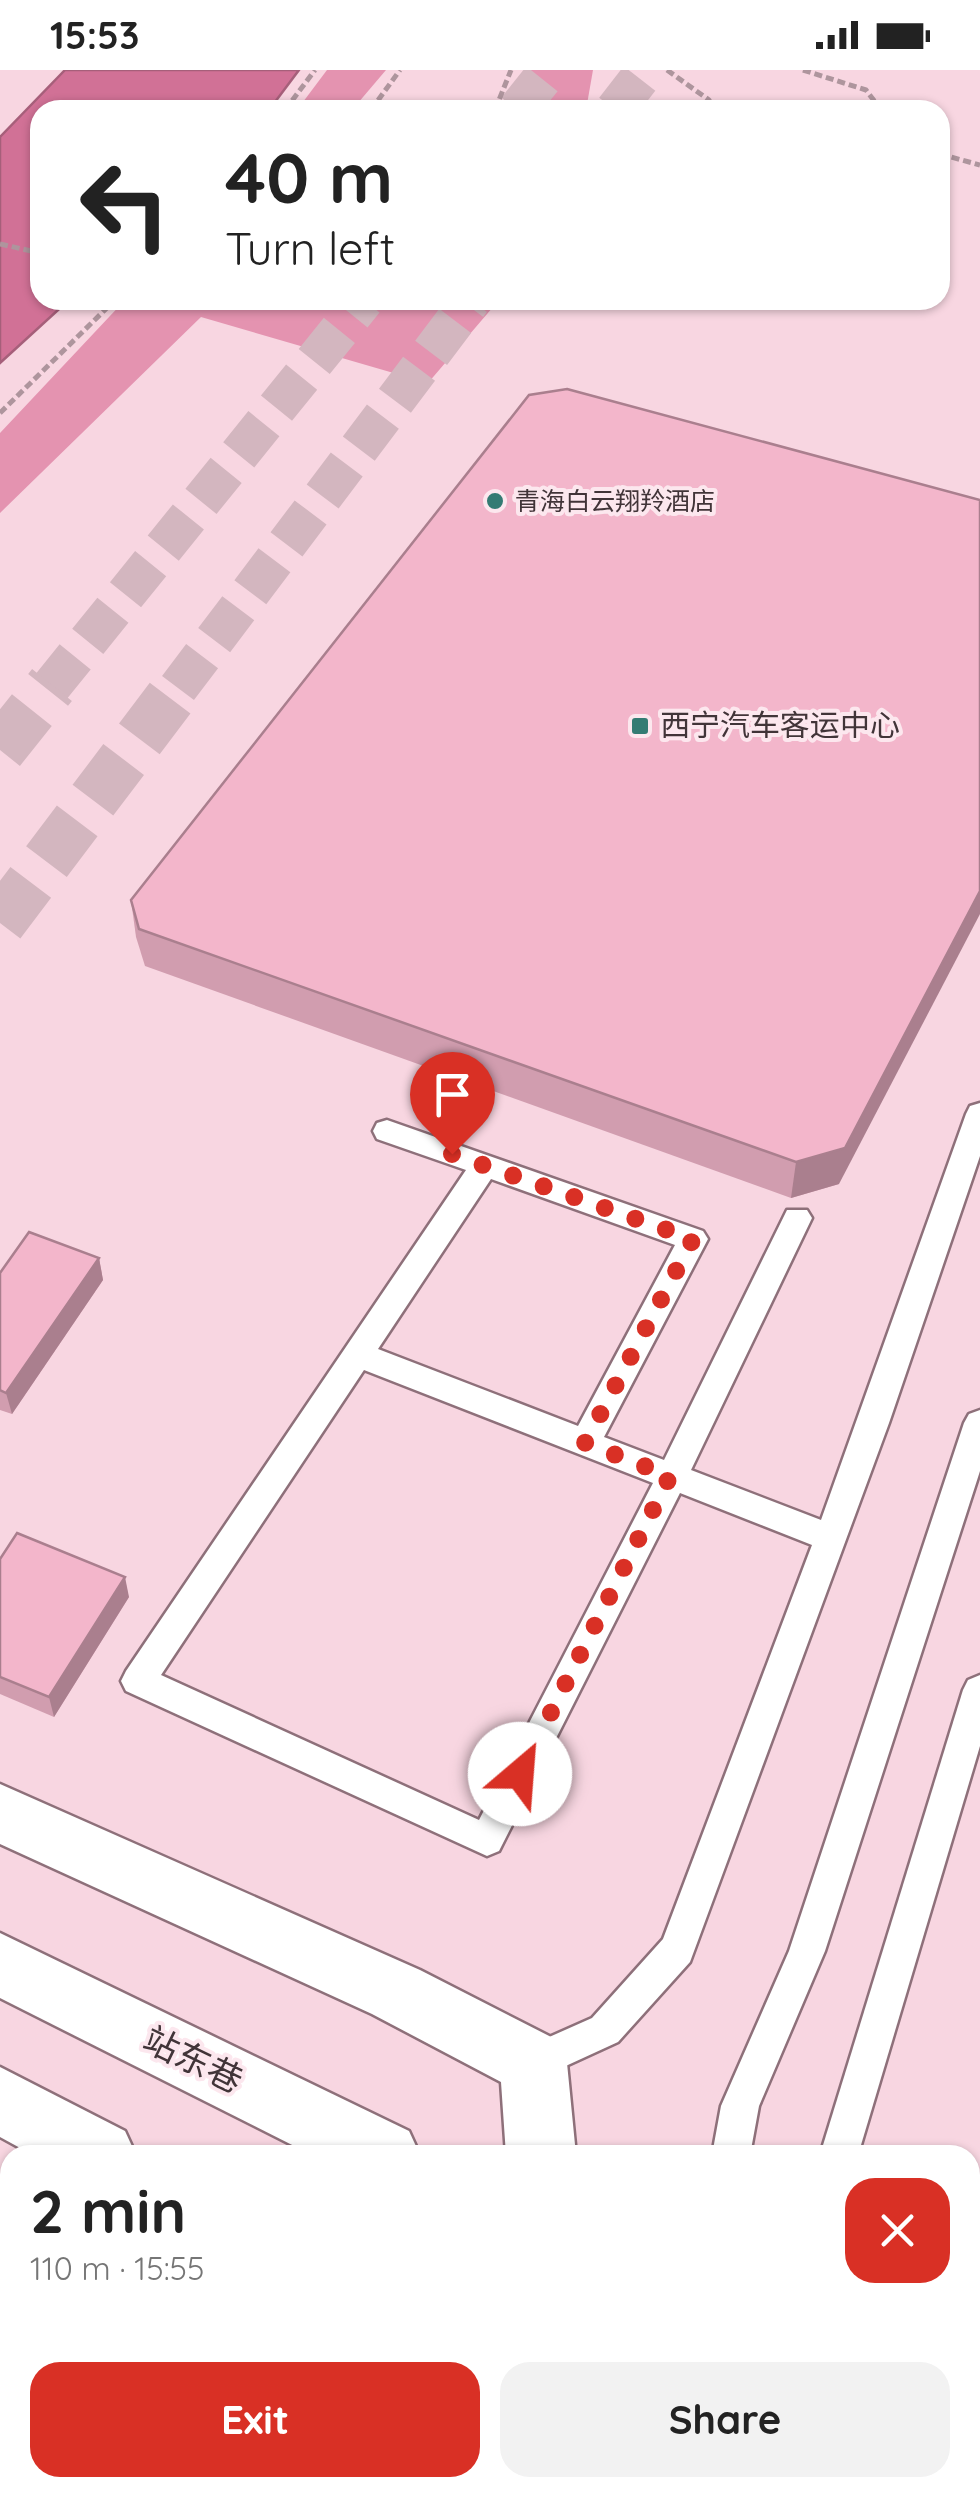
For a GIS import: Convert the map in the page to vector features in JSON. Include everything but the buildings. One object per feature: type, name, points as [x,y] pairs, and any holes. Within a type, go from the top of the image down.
[{"type":"main road","points":[[0,1812],[396,1992],[532,2063],[540,2145]]},
{"type":"main road","name":"站东巷","points":[[0,1964],[365,2145]]},
{"type":"main road","points":[[0,2100],[83,2145]]},
{"type":"lane","points":[[532,2063],[605,2030],[677,1950],[831,1538],[980,1114]]},
{"type":"lane","points":[[386,1131],[693,1239],[585,1443]]},
{"type":"lane","points":[[484,1166],[138,1681],[487,1840],[798,1218]]},
{"type":"lane","points":[[356,1354],[831,1538]]},
{"type":"lane","points":[[734,2145],[740,2106],[808,1951],[980,1424]]},
{"type":"lane","points":[[841,2145],[980,1690]]},
{"type":"path","points":[[294,100],[316,70]]},
{"type":"path","points":[[378,100],[400,70]]},
{"type":"path","points":[[499,100],[510,70]]},
{"type":"path","points":[[668,70],[709,100]]},
{"type":"path","points":[[804,70],[866,90],[874,100]]},
{"type":"path","points":[[950,157],[980,165]]},
{"type":"path","points":[[0,244],[30,251]]},
{"type":"path","points":[[0,413],[105,310]]},
{"type":"shaded area","points":[[65,70],[299,70],[276,100],[36,100]]},
{"type":"shaded area","points":[[327,70],[386,70],[360,100],[304,100]]},
{"type":"shaded area","points":[[525,70],[593,70],[588,100],[514,100]]},
{"type":"shaded area","points":[[30,106],[30,310],[58,310],[0,363],[0,137]]},
{"type":"shaded area","points":[[116,310],[490,310],[428,383],[201,317],[0,513],[0,433]]},
{"type":"tunnel","points":[[525,100],[549,70]]},
{"type":"tunnel","points":[[623,100],[646,70]]},
{"type":"tunnel","points":[[50,688],[356,310]]},
{"type":"tunnel","points":[[178,688],[463,310]]},
{"type":"tunnel","points":[[0,750],[52,685]]},
{"type":"tunnel","points":[[0,923],[180,685]]},
{"type":"place","name":"青海白云翔羚酒店","points":[[495,501]]},
{"type":"place","name":"西宁汽车客运中心","points":[[640,726]]},
{"type":"route","points":[[452,1154],[693,1239],[585,1443],[670,1476],[520,1774]]}]
